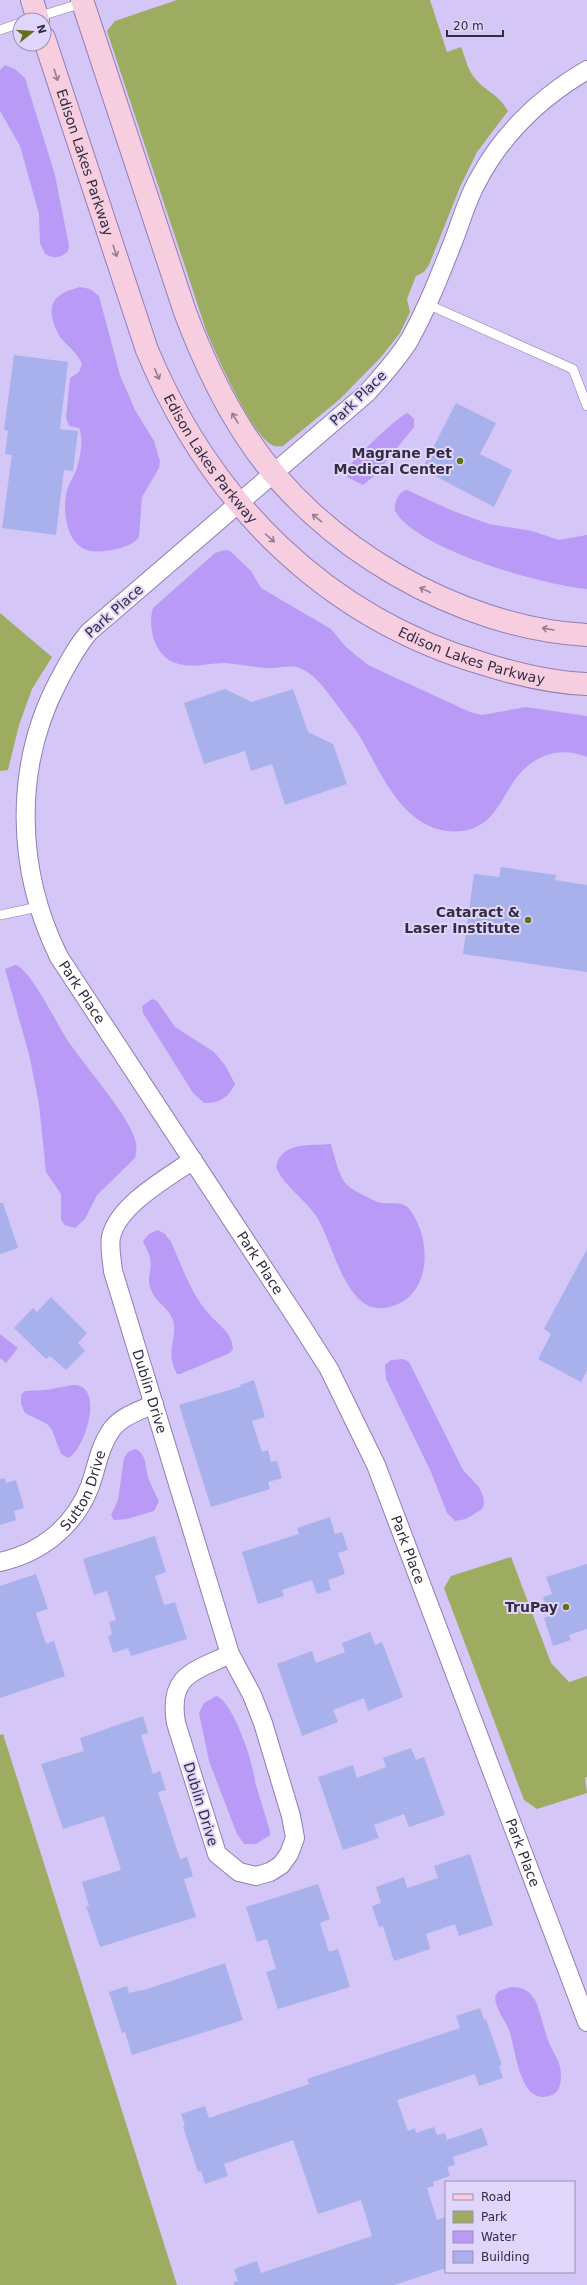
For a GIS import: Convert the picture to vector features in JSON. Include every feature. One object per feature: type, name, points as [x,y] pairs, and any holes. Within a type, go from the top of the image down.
[{"type":"street","points":[[83,1],[185,312],[202,357],[224,400],[248,440],[308,510],[360,552],[420,588],[490,616],[527,626],[587,635]]},
{"type":"street","name":"Edison Lakes Parkway","points":[[49,52],[145,343],[160,380],[188,436],[237,504],[266,535],[306,569],[356,605],[395,630],[462,658],[514,673],[587,684]]},
{"type":"street","name":"Park Place","points":[[587,70],[565,83],[537,105],[513,128],[496,151],[477,181],[427,304],[410,339],[391,366],[376,382],[275,473],[89,632],[80,643],[47,702],[33,746],[26,794],[25,832],[30,873],[38,907],[47,932],[59,957],[329,1369],[376,1464],[587,2022]]},
{"type":"street","name":"Dublin Drive","points":[[192,1160],[132,1204],[120,1217],[111,1237],[113,1271],[230,1654],[252,1695],[263,1723],[292,1816],[295,1838],[289,1854],[281,1865],[270,1872],[256,1876],[239,1872],[217,1854],[176,1723],[173,1706],[177,1690],[188,1674],[230,1654]]},
{"type":"street","name":"Sutton Drive","points":[[0,1562],[37,1549],[62,1529],[79,1509],[90,1486],[100,1450],[112,1429],[129,1415],[154,1404]]},
{"type":"lane","points":[[45,12],[83,1]]},
{"type":"lane","points":[[0,30],[12,25]]},
{"type":"lane","points":[[427,304],[573,369],[587,406]]},
{"type":"lane","points":[[0,915],[38,907]]},
{"type":"green space","points":[[177,0],[430,0],[447,52],[461,47],[473,76],[482,86],[500,100],[508,111],[477,152],[460,187],[429,265],[424,272],[416,276],[407,299],[410,312],[400,333],[381,357],[340,399],[283,446],[274,446],[265,440],[256,428],[226,375],[206,330],[107,31],[115,21]]},
{"type":"green space","points":[[0,613],[52,657],[32,689],[19,725],[8,770],[0,771]]},
{"type":"green space","points":[[511,1557],[551,1663],[569,1682],[587,1676],[587,1777],[585,1778],[587,1793],[537,1809],[524,1800],[444,1588],[451,1576]]},
{"type":"green space","points":[[3,1734],[177,2285],[0,2285],[0,1735]]},
{"type":"water","points":[[5,65],[15,69],[25,78],[55,175],[69,246],[66,253],[57,257],[51,257],[45,254],[40,243],[39,214],[20,146],[0,111],[0,70]]},
{"type":"water","points":[[80,287],[90,289],[99,296],[120,375],[135,410],[154,441],[160,461],[159,468],[142,497],[139,537],[134,542],[123,547],[100,552],[87,550],[74,541],[67,524],[65,506],[67,490],[76,471],[81,444],[79,428],[69,426],[66,418],[70,378],[79,372],[82,364],[75,353],[59,335],[52,317],[52,310],[58,296]]},
{"type":"water","points":[[408,413],[414,419],[414,427],[374,476],[363,485],[347,477],[347,469],[358,457],[396,421]]},
{"type":"water","points":[[407,490],[453,511],[489,524],[532,531],[559,540],[587,535],[587,589],[542,581],[513,573],[454,552],[428,539],[408,525],[395,511],[397,498],[401,493]]},
{"type":"water","points":[[225,550],[230,551],[251,571],[261,588],[331,629],[346,647],[368,665],[470,712],[482,715],[526,707],[587,716],[587,757],[566,752],[546,755],[537,759],[521,772],[496,810],[485,822],[464,831],[447,831],[431,827],[416,818],[393,794],[359,735],[323,687],[314,677],[304,670],[291,666],[266,668],[224,663],[185,665],[171,661],[164,656],[155,642],[152,633],[151,616],[153,608],[215,553]]},
{"type":"water","points":[[15,965],[21,968],[28,975],[36,986],[68,1041],[126,1120],[133,1133],[136,1143],[135,1158],[97,1195],[85,1219],[75,1228],[65,1225],[61,1220],[61,1194],[46,1172],[39,1104],[29,1054],[5,969]]},
{"type":"water","points":[[152,999],[157,1001],[175,1027],[214,1052],[225,1065],[235,1084],[230,1093],[223,1099],[204,1103],[193,1093],[143,1013],[142,1006]]},
{"type":"water","points":[[331,1144],[344,1182],[352,1189],[378,1202],[404,1205],[410,1210],[418,1223],[423,1238],[425,1254],[424,1269],[419,1283],[411,1295],[399,1304],[383,1308],[370,1306],[359,1299],[350,1288],[342,1274],[318,1219],[308,1205],[285,1181],[276,1167],[279,1159],[290,1149],[306,1145]]},
{"type":"water","points":[[158,1230],[165,1234],[171,1242],[197,1299],[228,1334],[233,1349],[230,1353],[180,1374],[177,1374],[171,1354],[174,1331],[173,1320],[168,1311],[154,1296],[149,1282],[151,1262],[143,1241],[149,1234]]},
{"type":"water","points":[[0,1334],[18,1348],[6,1363],[0,1358]]},
{"type":"water","points":[[403,1359],[409,1362],[463,1470],[479,1487],[483,1496],[484,1504],[482,1509],[466,1519],[455,1521],[447,1513],[431,1472],[386,1379],[385,1365],[391,1360]]},
{"type":"water","points":[[72,1385],[83,1387],[88,1395],[90,1406],[86,1432],[74,1453],[68,1458],[61,1454],[52,1430],[47,1424],[25,1413],[21,1404],[21,1395],[25,1391],[46,1390]]},
{"type":"water","points":[[135,1449],[144,1457],[148,1477],[159,1501],[154,1511],[127,1519],[114,1520],[111,1515],[118,1500],[124,1458],[128,1452]]},
{"type":"water","points":[[216,1696],[229,1708],[242,1734],[270,1831],[270,1835],[256,1844],[244,1844],[237,1834],[209,1761],[199,1713],[204,1703]]},
{"type":"water","points":[[511,1987],[524,1989],[530,1993],[537,2004],[548,2040],[561,2070],[560,2086],[555,2094],[541,2097],[533,2093],[526,2086],[521,2076],[510,2033],[495,2001],[495,1996],[499,1991]]},
{"type":"building","points":[[14,355],[68,362],[60,429],[78,431],[73,471],[64,470],[56,535],[2,528],[12,455],[5,454],[8,431],[4,430]]},
{"type":"building","name":"Magrane Pet Medical Center","points":[[456,403],[496,423],[480,454],[512,470],[494,507],[422,469]]},
{"type":"building","points":[[225,689],[252,702],[293,689],[308,732],[333,744],[347,784],[285,805],[272,764],[251,771],[245,751],[204,764],[184,703]]},
{"type":"building","name":"Cataract & Laser Institute","points":[[501,867],[556,875],[555,880],[587,885],[587,972],[463,954],[474,874],[499,877]]},
{"type":"building","points":[[0,1203],[3,1203],[18,1248],[0,1254]]},
{"type":"building","points":[[587,1249],[587,1370],[581,1382],[538,1359],[551,1334],[544,1329]]},
{"type":"building","points":[[51,1297],[87,1333],[78,1343],[85,1351],[66,1370],[50,1356],[46,1359],[14,1328],[33,1308],[37,1312]]},
{"type":"building","points":[[254,1380],[265,1417],[252,1421],[262,1452],[268,1450],[271,1462],[277,1461],[282,1478],[268,1482],[270,1489],[211,1507],[179,1405],[240,1387],[240,1385]]},
{"type":"building","points":[[5,1478],[6,1483],[16,1480],[24,1508],[14,1511],[16,1520],[0,1525],[0,1479]]},
{"type":"building","points":[[330,1517],[335,1534],[342,1532],[348,1550],[338,1553],[345,1574],[328,1580],[331,1590],[317,1594],[312,1580],[282,1590],[284,1596],[258,1604],[242,1552],[299,1534],[297,1528]]},
{"type":"building","points":[[155,1536],[166,1572],[155,1576],[164,1605],[175,1602],[187,1639],[131,1656],[128,1648],[113,1653],[108,1636],[112,1634],[109,1622],[116,1620],[107,1591],[94,1595],[83,1559]]},
{"type":"building","name":"TruPay","points":[[587,1564],[587,1629],[569,1635],[571,1640],[553,1646],[544,1618],[549,1616],[543,1597],[552,1594],[546,1577]]},
{"type":"building","points":[[36,1574],[48,1609],[36,1613],[46,1644],[54,1641],[65,1676],[0,1698],[0,1586]]},
{"type":"building","points":[[370,1632],[375,1645],[382,1642],[403,1697],[368,1711],[364,1698],[333,1710],[338,1722],[302,1736],[277,1664],[312,1651],[316,1663],[345,1652],[342,1643]]},
{"type":"building","points":[[143,1716],[148,1733],[141,1735],[153,1774],[160,1771],[166,1790],[158,1792],[180,1859],[187,1857],[193,1876],[184,1879],[196,1917],[100,1947],[86,1906],[89,1906],[82,1882],[121,1870],[104,1816],[63,1829],[41,1764],[84,1751],[80,1738]]},
{"type":"building","points":[[411,1748],[416,1760],[424,1757],[445,1815],[409,1827],[404,1814],[374,1825],[379,1838],[343,1850],[318,1777],[353,1765],[357,1778],[386,1767],[383,1758]]},
{"type":"building","points":[[470,1854],[493,1925],[459,1936],[455,1924],[426,1934],[430,1949],[394,1961],[383,1926],[379,1927],[372,1906],[381,1903],[376,1887],[404,1877],[407,1888],[438,1878],[434,1866]]},
{"type":"building","points":[[318,1884],[330,1919],[320,1923],[329,1952],[338,1949],[350,1987],[278,2009],[266,1972],[276,1969],[267,1939],[257,1942],[246,1907]]},
{"type":"building","points":[[225,1963],[243,2020],[132,2055],[125,2032],[122,2033],[109,1992],[127,1986],[129,1993],[147,1989]]},
{"type":"building","points":[[480,2008],[484,2020],[486,2019],[502,2065],[499,2066],[503,2078],[479,2086],[475,2074],[397,2100],[408,2131],[415,2128],[416,2133],[434,2127],[437,2135],[445,2133],[447,2140],[482,2128],[488,2145],[453,2157],[455,2165],[447,2167],[450,2176],[433,2182],[434,2186],[427,2188],[437,2220],[445,2217],[445,2268],[394,2285],[234,2285],[234,2282],[238,2281],[234,2269],[257,2261],[261,2273],[372,2236],[361,2200],[318,2214],[293,2140],[224,2164],[228,2176],[205,2184],[201,2171],[198,2172],[183,2127],[185,2126],[181,2114],[205,2106],[209,2118],[309,2084],[307,2079],[460,2028],[456,2016]]},
{"type":"place","name":"Magrane Pet Medical Center","points":[[460,461]]},
{"type":"place","name":"Cataract & Laser Institute","points":[[528,920]]},
{"type":"place","name":"TruPay","points":[[566,1607]]}]
